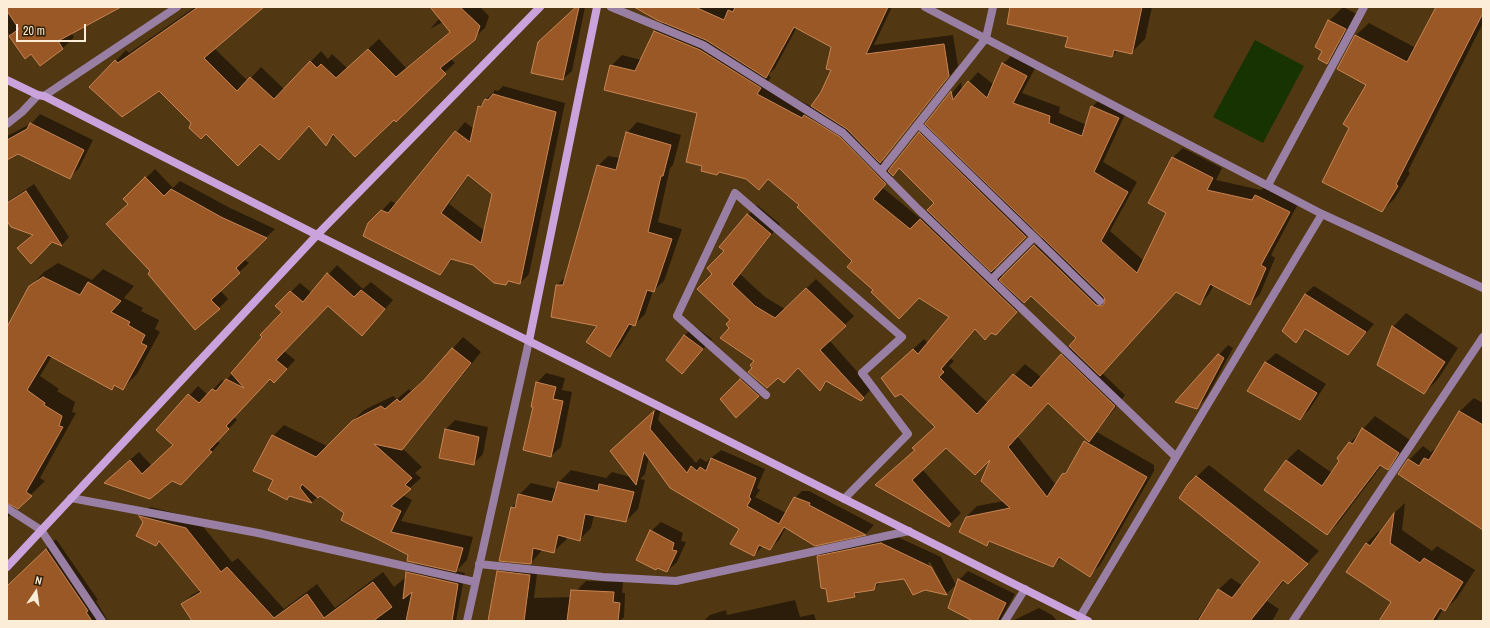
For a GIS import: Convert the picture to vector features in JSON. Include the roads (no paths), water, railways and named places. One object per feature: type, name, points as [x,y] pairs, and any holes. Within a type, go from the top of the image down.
[{"type":"street","points":[[7,124],[41,96],[177,7]]},
{"type":"street","points":[[7,567],[317,235],[540,7]]},
{"type":"street","points":[[468,621],[475,582],[529,342],[597,7]]},
{"type":"street","points":[[611,7],[703,45],[843,133],[1176,457]]},
{"type":"street","points":[[925,7],[1322,214],[1483,288]]},
{"type":"street","points":[[881,171],[986,38],[993,7]]},
{"type":"street","points":[[1268,185],[1364,7]]},
{"type":"street","points":[[7,80],[1025,589],[1079,619],[1088,621]]},
{"type":"street","points":[[918,124],[1100,301]]},
{"type":"street","points":[[766,394],[676,316],[735,193],[902,337],[862,373],[908,434],[844,499]]},
{"type":"street","points":[[1079,619],[1322,214]]},
{"type":"street","points":[[992,279],[1034,237]]},
{"type":"street","points":[[1293,621],[1483,337]]},
{"type":"street","points":[[71,498],[258,533],[475,582]]},
{"type":"street","points":[[7,508],[41,530],[102,621]]},
{"type":"street","points":[[479,564],[603,576],[676,581],[909,531]]},
{"type":"street","points":[[1005,621],[1025,589]]}]
